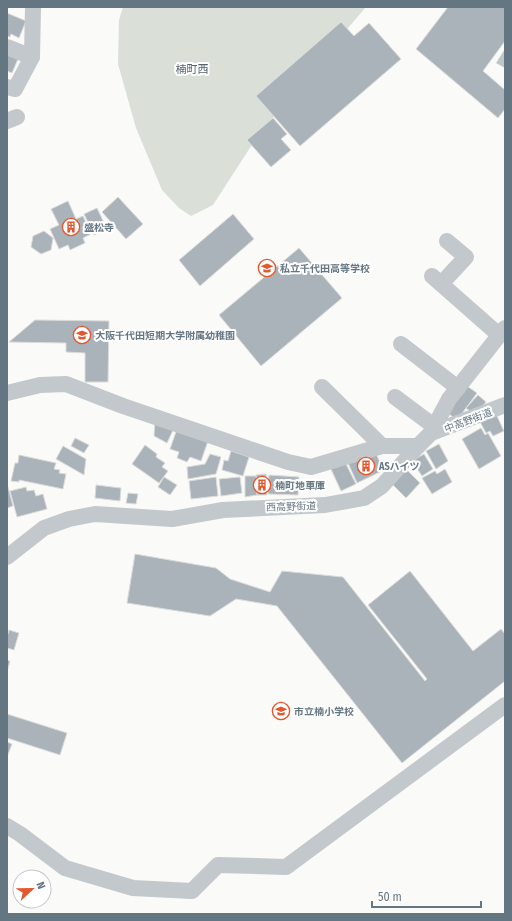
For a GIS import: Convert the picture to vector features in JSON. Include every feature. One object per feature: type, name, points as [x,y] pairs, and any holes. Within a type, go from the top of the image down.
[{"type":"street","points":[[7,87],[15,89],[32,57],[33,7]]},
{"type":"street","points":[[7,47],[32,57]]},
{"type":"street","points":[[447,241],[466,257],[436,280],[502,331]]},
{"type":"street","name":"西高野街道","points":[[7,557],[44,528],[69,519],[95,514],[172,519],[223,510],[325,504],[364,498],[382,486],[433,430],[449,399],[502,331]]},
{"type":"street","points":[[401,344],[458,388]]},
{"type":"street","points":[[7,393],[40,385],[66,384],[123,406],[288,462],[311,467],[382,446],[418,446]]},
{"type":"street","points":[[322,387],[382,446]]},
{"type":"street","points":[[395,397],[433,430]]},
{"type":"street","name":"中高野街道","points":[[433,430],[504,409]]},
{"type":"street","points":[[7,826],[65,868],[132,888],[192,891],[218,865],[286,867],[505,704]]},
{"type":"shaded area","points":[[123,7],[366,7],[257,137],[213,205],[191,216],[179,208],[162,190],[136,128],[118,64],[119,20]]},
{"type":"shaded area","points":[[505,49],[505,68],[496,63]]},
{"type":"building","points":[[448,7],[505,7],[505,41],[483,71],[505,90],[505,109],[498,118],[416,49]]},
{"type":"building","points":[[7,13],[26,21],[19,38],[11,34],[10,37],[7,36]]},
{"type":"building","points":[[341,22],[354,36],[369,23],[401,59],[300,146],[256,96]]},
{"type":"building","points":[[7,54],[18,59],[12,73],[7,71]]},
{"type":"building","points":[[273,118],[287,134],[281,139],[291,150],[271,167],[247,140]]},
{"type":"building","points":[[118,197],[143,224],[126,239],[102,212]]},
{"type":"building","name":"盛松寺","points":[[68,201],[76,219],[83,216],[91,234],[83,238],[85,243],[70,250],[68,245],[59,249],[50,229],[59,225],[51,209]]},
{"type":"building","points":[[97,208],[107,229],[94,235],[84,214]]},
{"type":"building","points":[[233,214],[254,239],[200,286],[179,260]]},
{"type":"building","points":[[44,231],[53,238],[51,250],[41,254],[31,247],[33,236]]},
{"type":"building","points":[[299,248],[342,298],[261,366],[219,315]]},
{"type":"building","points":[[35,320],[109,321],[108,382],[85,382],[85,353],[66,352],[66,343],[9,342]]},
{"type":"building","points":[[464,384],[477,393],[457,420],[445,411]]},
{"type":"building","points":[[478,395],[486,402],[475,415],[466,408]]},
{"type":"building","points":[[495,412],[504,431],[493,436],[490,431],[486,433],[479,420]]},
{"type":"building","points":[[155,420],[174,428],[167,443],[154,436]]},
{"type":"building","points":[[481,428],[485,435],[488,433],[501,456],[479,469],[462,439]]},
{"type":"building","points":[[177,429],[208,441],[201,461],[190,457],[187,462],[177,458],[179,452],[170,449]]},
{"type":"building","points":[[75,438],[89,445],[84,453],[71,446]]},
{"type":"building","points":[[439,444],[448,461],[436,469],[426,451]]},
{"type":"building","points":[[145,445],[157,454],[156,457],[165,463],[162,467],[168,471],[159,483],[132,464]]},
{"type":"building","points":[[63,446],[86,459],[84,475],[56,459]]},
{"type":"building","name":"ASハイツ","points":[[374,450],[384,470],[357,483],[348,463]]},
{"type":"building","points":[[231,451],[249,457],[243,476],[222,470],[224,460],[228,461]]},
{"type":"building","points":[[210,454],[221,457],[216,474],[188,479],[187,467],[205,464]]},
{"type":"building","points":[[424,454],[433,469],[422,476],[412,461]]},
{"type":"building","points":[[19,455],[56,463],[54,469],[60,470],[59,473],[66,474],[63,489],[19,480],[19,482],[11,481],[15,463],[18,463]]},
{"type":"building","points":[[344,460],[356,484],[341,491],[330,467]]},
{"type":"building","points":[[403,466],[420,483],[406,498],[390,482]]},
{"type":"building","points":[[445,469],[452,482],[432,494],[422,478],[435,471],[437,474]]},
{"type":"building","name":"楠町地車庫","points":[[266,474],[267,495],[257,495],[256,475]]},
{"type":"building","points":[[269,475],[299,477],[298,495],[268,494]]},
{"type":"building","points":[[245,476],[256,476],[257,495],[245,497]]},
{"type":"building","points":[[164,477],[177,485],[170,495],[158,487]]},
{"type":"building","points":[[216,477],[218,496],[191,499],[189,481]]},
{"type":"building","points":[[240,477],[242,493],[221,496],[219,479]]},
{"type":"building","points":[[96,485],[121,488],[120,501],[95,498]]},
{"type":"building","points":[[8,487],[13,506],[7,508],[7,488]]},
{"type":"building","points":[[26,487],[27,491],[34,490],[36,496],[43,494],[47,509],[17,517],[10,491]]},
{"type":"building","points":[[128,493],[138,494],[136,504],[126,503]]},
{"type":"building","points":[[135,554],[216,568],[230,579],[270,592],[282,571],[343,577],[425,681],[427,679],[368,605],[410,571],[473,651],[501,629],[505,634],[505,681],[402,763],[277,606],[236,599],[210,616],[127,603]]},
{"type":"building","points":[[9,630],[19,633],[14,650],[7,648],[7,634]]},
{"type":"building","points":[[7,660],[10,661],[7,672]]},
{"type":"building","points":[[7,714],[67,733],[60,755],[7,738]]},
{"type":"building","points":[[7,742],[12,744],[7,757]]},
{"type":"place","name":"盛松寺","points":[[71,227]]},
{"type":"place","name":"私立千代田高等学校","points":[[267,268]]},
{"type":"place","name":"大阪千代田短期大学附属幼稚園","points":[[82,335]]},
{"type":"place","name":"ASハイツ","points":[[366,466]]},
{"type":"place","name":"楠町地車庫","points":[[262,485]]},
{"type":"place","name":"市立楠小学校","points":[[281,711]]},
{"type":"district","name":"楠町西","points":[[192,69]]}]
